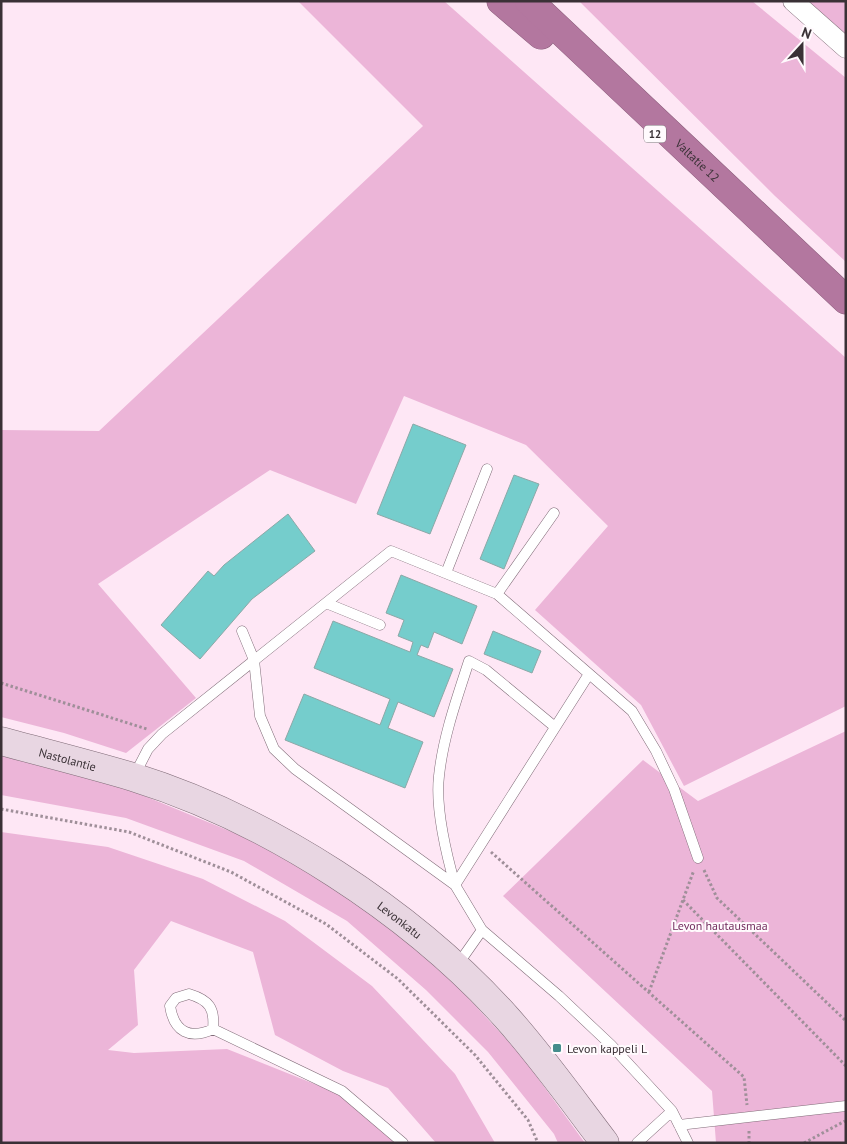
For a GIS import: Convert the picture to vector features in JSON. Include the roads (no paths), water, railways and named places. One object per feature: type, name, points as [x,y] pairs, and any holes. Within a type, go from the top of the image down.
[{"type":"highway","name":"12","points":[[501,1],[809,267]]},
{"type":"highway","name":"Valtatie 12","points":[[529,1],[846,300]]},
{"type":"highway","name":"12","points":[[555,1],[809,267]]},
{"type":"main road","name":"Nastolantie","points":[[1,741],[134,777]]},
{"type":"main road","name":"Levonkatu","points":[[134,777],[221,811],[292,845],[411,928],[456,968],[507,1018],[605,1143]]},
{"type":"street","points":[[793,1],[846,48]]},
{"type":"lane","points":[[446,573],[487,469]]},
{"type":"lane","points":[[497,594],[554,514]]},
{"type":"lane","points":[[134,777],[148,749],[162,734],[391,551],[497,594],[632,711],[656,752],[674,790],[698,858]]},
{"type":"lane","points":[[326,603],[380,625]]},
{"type":"lane","points":[[242,631],[254,660],[260,716],[274,749],[295,769],[455,886]]},
{"type":"lane","points":[[555,727],[486,670],[469,661],[454,707],[438,777],[442,836],[455,886],[482,930],[559,996],[611,1045],[672,1111],[688,1143]]},
{"type":"lane","points":[[455,886],[589,674]]},
{"type":"lane","points":[[456,968],[482,930]]},
{"type":"lane","points":[[214,1029],[214,1015],[211,1006],[200,997],[189,994],[176,998],[170,1006],[172,1020],[181,1030],[193,1034],[214,1029],[342,1091],[403,1143]]},
{"type":"lane","points":[[679,1125],[846,1106]]},
{"type":"lane","points":[[637,1143],[672,1111]]},
{"type":"place","name":"Levon kappeli L","points":[[557,1048]]},
{"type":"park label","name":"Levon hautausmaa","points":[[720,925]]}]
